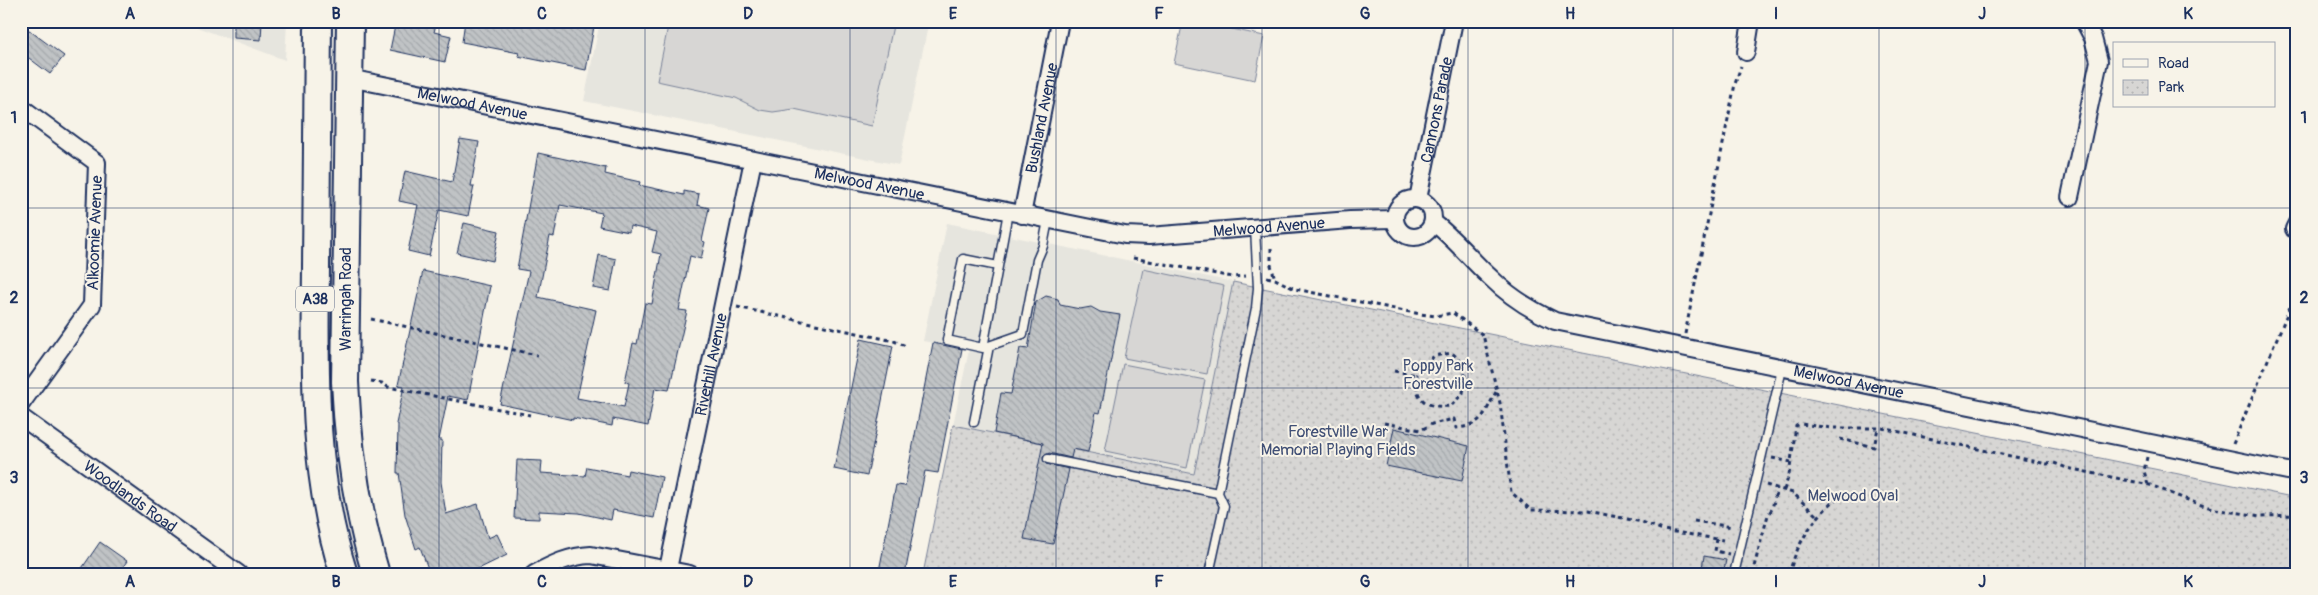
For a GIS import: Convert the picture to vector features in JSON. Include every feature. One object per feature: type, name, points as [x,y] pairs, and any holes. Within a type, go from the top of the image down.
[{"type":"highway","name":"Warringah Road","points":[[318,21],[315,360],[317,427],[322,476],[330,521],[344,574]]},
{"type":"highway","name":"Warringah Road","points":[[350,21],[345,296],[347,425],[355,486],[366,541],[376,574]]},
{"type":"street","name":"Bushland Avenue","points":[[1015,213],[1060,21]]},
{"type":"street","name":"Cannons Parade","points":[[1418,199],[1454,21]]},
{"type":"street","points":[[1746,52],[1751,21]]},
{"type":"street","points":[[2070,197],[2099,62],[2093,38],[2084,21]]},
{"type":"street","name":"Melwood Avenue","points":[[349,78],[1048,220],[1138,236],[1394,219]]},
{"type":"street","name":"Alkoomie Avenue","points":[[21,107],[96,163],[92,305],[21,404]]},
{"type":"street","name":"Riverhill Avenue","points":[[668,569],[753,160]]},
{"type":"street","points":[[1418,199],[1432,210],[1433,222],[1426,233],[1415,238],[1403,235],[1394,219],[1402,203],[1418,199]]},
{"type":"street","name":"Melwood Avenue","points":[[1433,222],[1447,233],[1492,280],[1530,310],[1554,321],[1683,349],[2297,473]]},
{"type":"street","name":"Woodlands Road","points":[[21,417],[239,574]]},
{"type":"street","points":[[534,574],[561,560],[575,556],[591,555],[690,574]]},
{"type":"lane","points":[[974,422],[998,266],[1015,213]]},
{"type":"lane","points":[[998,266],[963,259],[947,340],[986,346],[1023,334],[1037,260],[1043,246],[1048,220]]},
{"type":"lane","points":[[1209,574],[1224,506],[1218,493],[1256,308],[1258,276],[1255,228]]},
{"type":"lane","points":[[1734,574],[1782,369]]},
{"type":"lane","points":[[1048,459],[1218,493]]},
{"type":"path","points":[[1683,349],[1736,84],[1746,52]]},
{"type":"path","points":[[1271,248],[1271,265],[1275,278]]},
{"type":"path","points":[[1133,258],[1232,277],[1258,276],[1275,278],[1295,289],[1420,314],[1436,316],[1454,313],[1483,335],[1500,403],[1511,492],[1531,510],[1588,511],[1642,522],[1663,530],[1723,540]]},
{"type":"path","points":[[2227,460],[2297,290]]},
{"type":"path","points":[[724,304],[894,341],[908,347]]},
{"type":"path","points":[[371,318],[537,355]]},
{"type":"path","points":[[1452,353],[1462,361],[1464,369],[1463,393],[1451,406],[1435,408],[1423,401],[1418,395],[1415,389],[1416,375],[1434,356],[1452,353]]},
{"type":"path","points":[[1394,371],[1416,375]]},
{"type":"path","points":[[371,381],[382,383],[388,388],[530,415]]},
{"type":"path","points":[[1384,423],[1421,430],[1432,424],[1454,420],[1456,428],[1464,428],[1484,417],[1496,391]]},
{"type":"path","points":[[1784,490],[1791,462],[1796,426],[1800,424],[1833,428],[1878,428],[2047,464],[2054,463],[2067,468],[2149,485],[2219,510],[2260,516],[2297,516]]},
{"type":"path","points":[[1840,439],[1874,447],[1878,428]]},
{"type":"path","points":[[2149,443],[2144,471],[2149,485]]},
{"type":"path","points":[[1762,456],[1791,462]]},
{"type":"path","points":[[1755,483],[1793,493],[1817,516]]},
{"type":"path","points":[[1752,574],[1777,488]]},
{"type":"path","points":[[1789,574],[1796,554],[1817,516],[1847,491]]},
{"type":"path","points":[[1694,521],[1745,530]]},
{"type":"path","points":[[1717,539],[1715,551],[1729,554],[1727,563]]},
{"type":"path","points":[[2292,574],[2293,569],[2297,567]]},
{"type":"shaded area","points":[[181,21],[287,21],[285,60]]},
{"type":"shaded area","points":[[600,21],[929,21],[899,165],[584,101]]},
{"type":"shaded area","points":[[947,223],[1233,282],[1194,474],[953,425],[969,350],[923,341]]},
{"type":"green space","points":[[669,21],[894,21],[872,126],[794,109],[773,112],[760,110],[736,98],[657,81]]},
{"type":"green space","points":[[1183,21],[1196,21],[1264,36],[1255,80],[1174,63]]},
{"type":"green space","points":[[1143,269],[1224,286],[1207,374],[1124,358]]},
{"type":"green space","name":"Forestville War Memorial Playing Fields","points":[[1233,282],[2297,498],[2297,574],[923,574],[953,425],[1194,474]]},
{"type":"green space","points":[[1123,364],[1205,380],[1187,468],[1105,451]]},
{"type":"building","points":[[234,21],[262,21],[261,40],[234,38]]},
{"type":"building","points":[[396,21],[437,21],[434,32],[451,36],[445,62],[390,50]]},
{"type":"building","points":[[465,21],[521,21],[555,27],[556,21],[595,21],[586,70],[518,56],[519,53],[462,42]]},
{"type":"building","points":[[21,24],[64,56],[50,74],[21,52]]},
{"type":"building","points":[[460,139],[479,142],[471,186],[474,186],[468,216],[439,210],[429,256],[408,251],[418,205],[399,201],[405,171],[452,182]]},
{"type":"building","points":[[538,153],[606,168],[605,174],[640,182],[639,185],[684,195],[684,191],[699,194],[697,205],[709,208],[702,241],[705,242],[701,259],[690,256],[679,310],[687,311],[669,390],[655,388],[648,426],[613,419],[612,426],[573,418],[573,420],[500,404],[529,271],[517,269]],"holes":[[[560,205],[602,213],[599,226],[629,232],[630,226],[657,232],[652,252],[661,254],[652,304],[645,303],[637,344],[633,343],[625,382],[629,383],[624,407],[577,398],[596,310],[538,297],[550,236],[554,237]]]},
{"type":"building","points":[[464,223],[499,231],[493,261],[457,253]]},
{"type":"building","points":[[599,255],[616,259],[610,291],[593,288]]},
{"type":"building","points":[[423,271],[490,286],[468,400],[448,396],[439,440],[442,440],[441,482],[446,514],[478,504],[488,538],[497,534],[507,555],[468,574],[430,574],[420,547],[416,549],[405,515],[399,473],[397,473],[398,424],[396,424],[404,386],[398,385]]},
{"type":"building","points":[[1046,296],[1058,299],[1060,305],[1080,309],[1091,307],[1100,312],[1120,315],[1100,413],[1096,412],[1088,452],[1073,449],[1071,458],[1049,453],[1043,457],[1046,464],[1069,469],[1053,544],[1024,539],[1043,443],[994,433],[1001,393],[1011,394],[1020,348],[1028,349],[1036,302]]},
{"type":"building","points":[[861,339],[893,346],[867,476],[834,469]]},
{"type":"building","points":[[933,343],[962,349],[938,473],[925,471],[905,574],[879,571],[896,485],[905,486]]},
{"type":"building","points":[[1394,428],[1469,446],[1462,481],[1386,466]]},
{"type":"building","points":[[517,460],[542,461],[541,473],[585,476],[587,467],[627,475],[628,470],[662,477],[654,518],[613,510],[611,520],[579,513],[539,511],[539,519],[514,518]]},
{"type":"building","points":[[100,542],[127,561],[118,574],[78,574]]},
{"type":"building","points":[[1704,556],[1726,560],[1723,574],[1701,574]]},
{"type":"park label","name":"Poppy Park Forestville","points":[[1438,374]]},
{"type":"park label","name":"Melwood Oval","points":[[1853,495]]}]
